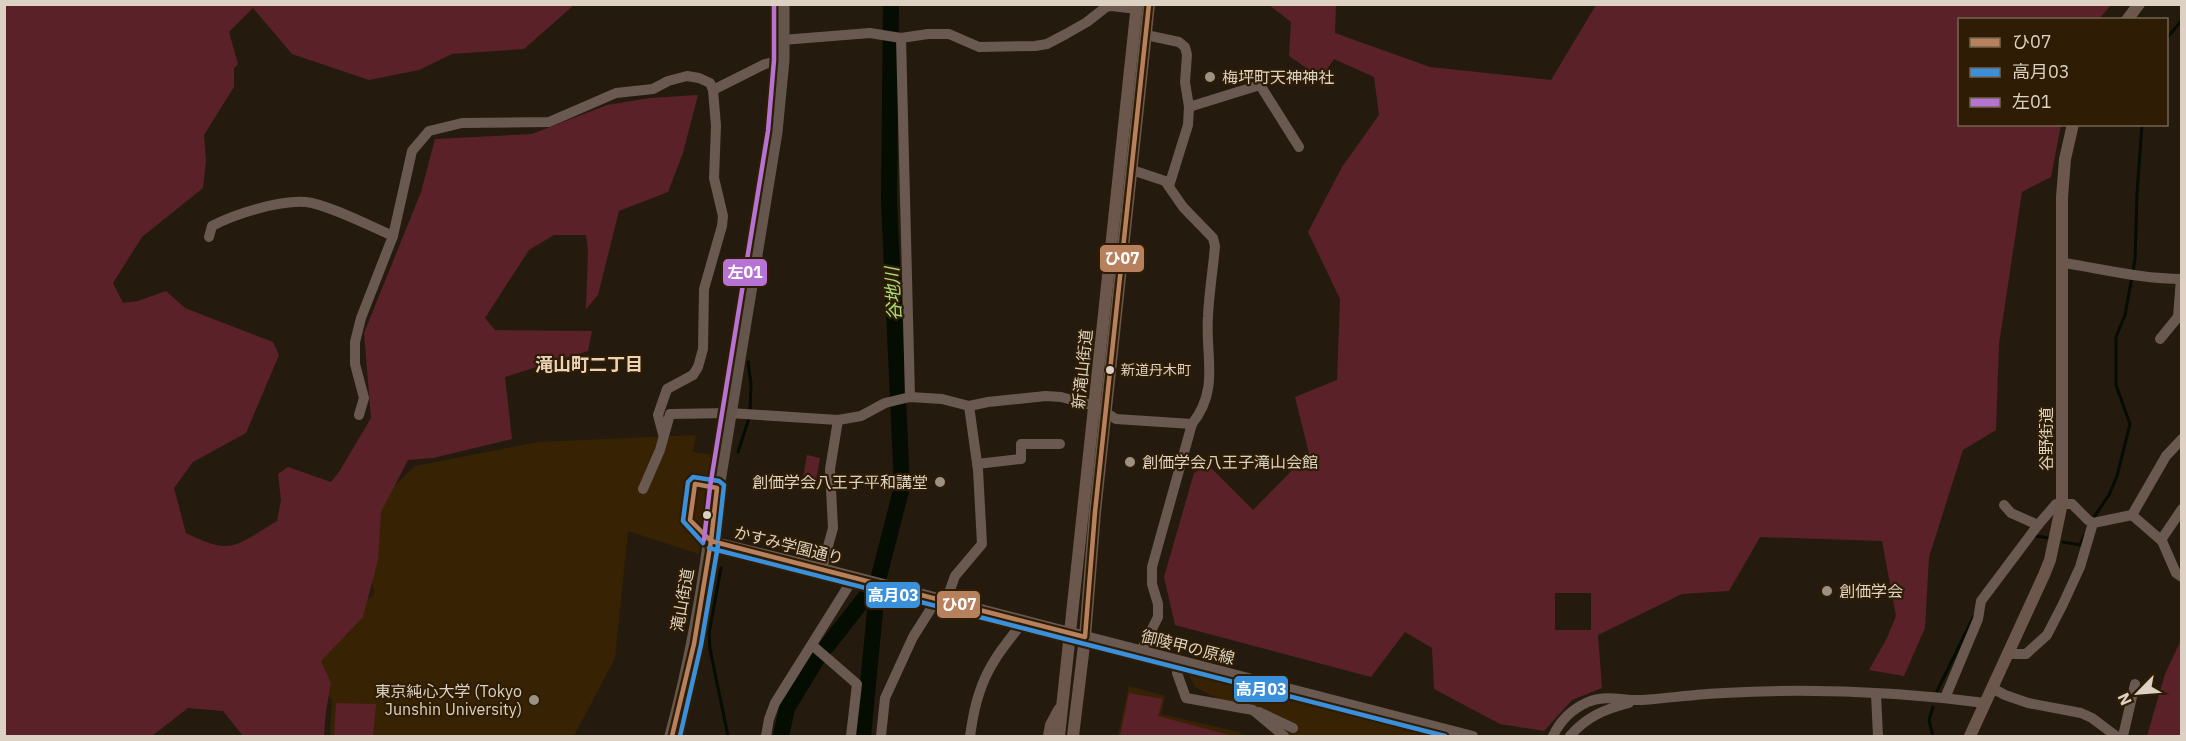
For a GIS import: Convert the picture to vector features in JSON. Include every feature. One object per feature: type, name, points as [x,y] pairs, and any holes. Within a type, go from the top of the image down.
[{"type":"highway","name":"滝山街道","points":[[672,736],[681,702],[711,541],[717,488],[775,132],[782,60],[782,4]]},
{"type":"main road","points":[[2128,18],[2139,4]]},
{"type":"main road","name":"新滝山街道","points":[[1059,736],[1070,633],[1132,170],[1134,87],[1146,35],[1141,6]]},
{"type":"main road","name":"新滝山街道","points":[[1073,736],[1085,637],[1100,409],[1141,6]]},
{"type":"main road","name":"谷野街道","points":[[1970,736],[2050,560],[2062,503],[2064,263],[2062,197],[2065,159],[2073,126]]},
{"type":"main road","points":[[1077,699],[1080,736]]},
{"type":"main road","points":[[1049,736],[1051,725],[1062,705]]},
{"type":"street","points":[[782,40],[874,33],[899,38],[949,34],[979,47],[1035,46],[1047,44],[1066,34],[1087,22],[1106,7],[1141,6]]},
{"type":"street","points":[[1146,35],[1179,42],[1185,47],[1187,55],[1185,82],[1189,107],[1185,136],[1169,186]]},
{"type":"street","points":[[899,38],[909,397]]},
{"type":"street","points":[[712,90],[765,64],[782,60]]},
{"type":"street","points":[[359,415],[364,398],[355,364],[355,342],[361,318],[393,236],[412,151],[429,130],[462,123],[549,122],[616,93],[653,89],[668,81],[687,76],[710,82],[716,126],[714,178],[723,216],[704,289],[703,349],[698,368],[693,375],[667,389],[658,416],[664,437]]},
{"type":"street","points":[[1189,107],[1260,85],[1299,147]]},
{"type":"street","points":[[1132,170],[1165,181],[1183,207],[1213,238],[1215,246],[1208,317],[1211,375],[1209,387],[1201,413],[1192,424],[1152,567],[1152,584],[1158,604],[1158,617],[1141,651]]},
{"type":"street","points":[[209,237],[212,226],[228,218],[276,206],[308,202],[393,236]]},
{"type":"street","points":[[2064,263],[2133,275],[2181,279],[2178,317],[2160,339]]},
{"type":"street","points":[[643,489],[660,450],[670,414],[729,413],[838,420],[861,416],[885,403],[909,397],[942,399],[969,406],[1046,396],[1061,397],[1100,409],[1116,419],[1192,424]]},
{"type":"street","points":[[880,736],[885,698],[914,637],[955,576],[982,544],[977,464],[969,406]]},
{"type":"street","points":[[822,568],[833,528],[830,469],[838,420]]},
{"type":"street","points":[[1945,698],[1978,619],[1980,606],[2038,525],[2056,504],[2072,504],[2093,523],[2132,515],[2166,456],[2181,439]]},
{"type":"street","points":[[977,464],[1021,459],[1022,444],[1060,444]]},
{"type":"street","points":[[2004,505],[2011,513],[2038,525]]},
{"type":"street","points":[[2161,540],[2181,509]]},
{"type":"street","points":[[2132,515],[2161,540],[2176,573],[2181,578]]},
{"type":"street","points":[[2008,654],[2026,654],[2047,635],[2080,567],[2093,523]]},
{"type":"street","name":"かすみ学園通り","points":[[711,541],[941,600]]},
{"type":"street","points":[[766,736],[775,703],[857,578]]},
{"type":"street","points":[[941,600],[1070,633]]},
{"type":"street","points":[[970,736],[978,695],[986,675],[1005,644],[1024,621]]},
{"type":"street","name":"御陵甲の原線","points":[[1070,633],[1473,736]]},
{"type":"street","points":[[812,645],[857,684],[851,736]]},
{"type":"street","points":[[1180,661],[1177,673],[1186,698],[1253,710],[1293,728]]},
{"type":"street","points":[[2123,736],[2135,684]]},
{"type":"street","points":[[1992,688],[2028,703],[2081,712],[2116,736]]},
{"type":"street","points":[[1553,736],[1557,727],[1570,713],[1589,702],[1604,698],[1638,700],[1747,692],[1876,694],[1985,703]]},
{"type":"street","points":[[1876,694],[1878,736]]},
{"type":"street","points":[[1570,736],[1578,727],[1604,709],[1638,700]]},
{"type":"street","points":[[1253,710],[1284,736]]},
{"type":"shaded area","points":[[4,5],[574,5],[524,49],[452,54],[419,70],[369,80],[292,54],[253,8],[229,32],[238,64],[234,68],[234,87],[204,135],[206,162],[203,188],[142,237],[113,283],[123,303],[138,301],[166,291],[185,308],[273,342],[279,355],[246,433],[193,462],[174,488],[186,533],[224,546],[242,542],[277,521],[281,500],[278,474],[288,467],[331,482],[371,418],[364,333],[421,192],[435,139],[532,134],[607,105],[650,98],[698,95],[683,153],[668,192],[619,211],[598,295],[586,309],[588,252],[586,235],[554,235],[529,250],[485,318],[495,330],[592,331],[588,351],[505,377],[512,439],[433,458],[408,460],[381,512],[378,560],[363,617],[321,661],[331,683],[324,736],[243,736],[223,711],[188,708],[152,736],[5,736]]},
{"type":"shaded area","points":[[1269,5],[1336,5],[1335,33],[1430,67],[1551,80],[1596,5],[2111,5],[2100,18],[1958,18],[1958,126],[2061,126],[2051,177],[2022,192],[1999,344],[1996,430],[1963,450],[1929,557],[1925,628],[1904,676],[1869,670],[1896,616],[1882,541],[1760,537],[1729,591],[1682,594],[1598,635],[1602,688],[1572,700],[1544,731],[1500,724],[1434,689],[1432,648],[1405,632],[1371,677],[1175,625],[1164,577],[1194,473],[1208,465],[1253,510],[1309,453],[1295,397],[1337,380],[1340,299],[1308,232],[1342,167],[1379,115],[1374,77],[1334,59],[1321,78],[1289,56],[1291,22]],"holes":[[[1555,593],[1591,593],[1591,630],[1555,630]]]},
{"type":"shaded area","points":[[696,435],[693,452],[715,455],[699,554],[628,531],[615,658],[574,736],[330,736],[332,701],[313,658],[328,637],[374,594],[365,531],[369,511],[415,466],[539,442]]},
{"type":"shaded area","points":[[807,455],[820,458],[816,481],[803,478]]},
{"type":"shaded area","points":[[2181,640],[2181,736],[2147,736],[2165,674]]},
{"type":"shaded area","points":[[1185,668],[1436,736],[1290,736],[1195,687]]},
{"type":"shaded area","points":[[1129,686],[1165,696],[1161,714],[1239,732],[1243,736],[1118,736]]},
{"type":"shaded area","points":[[1129,693],[1163,699],[1158,716],[1233,736],[1120,736]]},
{"type":"shaded area","points":[[336,703],[376,704],[373,736],[334,736]]},
{"type":"waterway","name":"谷地川","points":[[863,736],[878,580],[902,487],[889,201],[891,4]]},
{"type":"waterway","points":[[2168,37],[2182,20]]},
{"type":"waterway","points":[[2094,517],[2109,495],[2117,476],[2130,424],[2116,385],[2116,337],[2125,315],[2135,260],[2142,126]]},
{"type":"waterway","points":[[748,362],[751,384],[750,411]]},
{"type":"waterway","points":[[738,452],[749,418]]},
{"type":"waterway","points":[[2063,542],[2080,545],[2085,535]]},
{"type":"waterway","points":[[2036,536],[2049,538]]},
{"type":"waterway","points":[[721,568],[709,633],[710,649],[728,736]]},
{"type":"waterway","name":"谷地川","points":[[827,646],[878,581]]},
{"type":"waterway","points":[[1937,691],[1976,612]]},
{"type":"waterway","name":"谷地川","points":[[781,736],[787,708],[817,659]]},
{"type":"waterway","points":[[1933,707],[1929,720],[1933,736]]},
{"type":"transit line","name":"左01","points":[[704,540],[710,487],[768,131],[774,60],[774,4]]},
{"type":"transit line","name":"ひ07","points":[[711,541],[1085,637],[1095,512],[1149,4]]},
{"type":"transit line","name":"高月03","points":[[703,543],[683,521],[688,482],[693,477],[719,481],[724,485],[718,539]]},
{"type":"transit line","name":"ひ07","points":[[695,484],[717,488],[711,541],[690,520],[695,484]]},
{"type":"transit line","name":"ひ07","points":[[672,736],[694,644],[711,541]]},
{"type":"transit line","name":"高月03","points":[[680,736],[701,645],[718,545]]},
{"type":"transit line","name":"高月03","points":[[709,548],[1445,736]]},
{"type":"place","name":"梅坪町天神神社","points":[[1210,77]]},
{"type":"place","name":"新道丹木町","points":[[1110,370]]},
{"type":"place","name":"創価学会八王子滝山会館","points":[[1130,462]]},
{"type":"place","name":"創価学会八王子平和講堂","points":[[940,482]]},
{"type":"place","name":"創価学会","points":[[1827,591]]},
{"type":"place","name":"東京純心大学 (Tokyo Junshin University)","points":[[534,700]]},
{"type":"district","name":"滝山町二丁目","points":[[589,364]]}]
